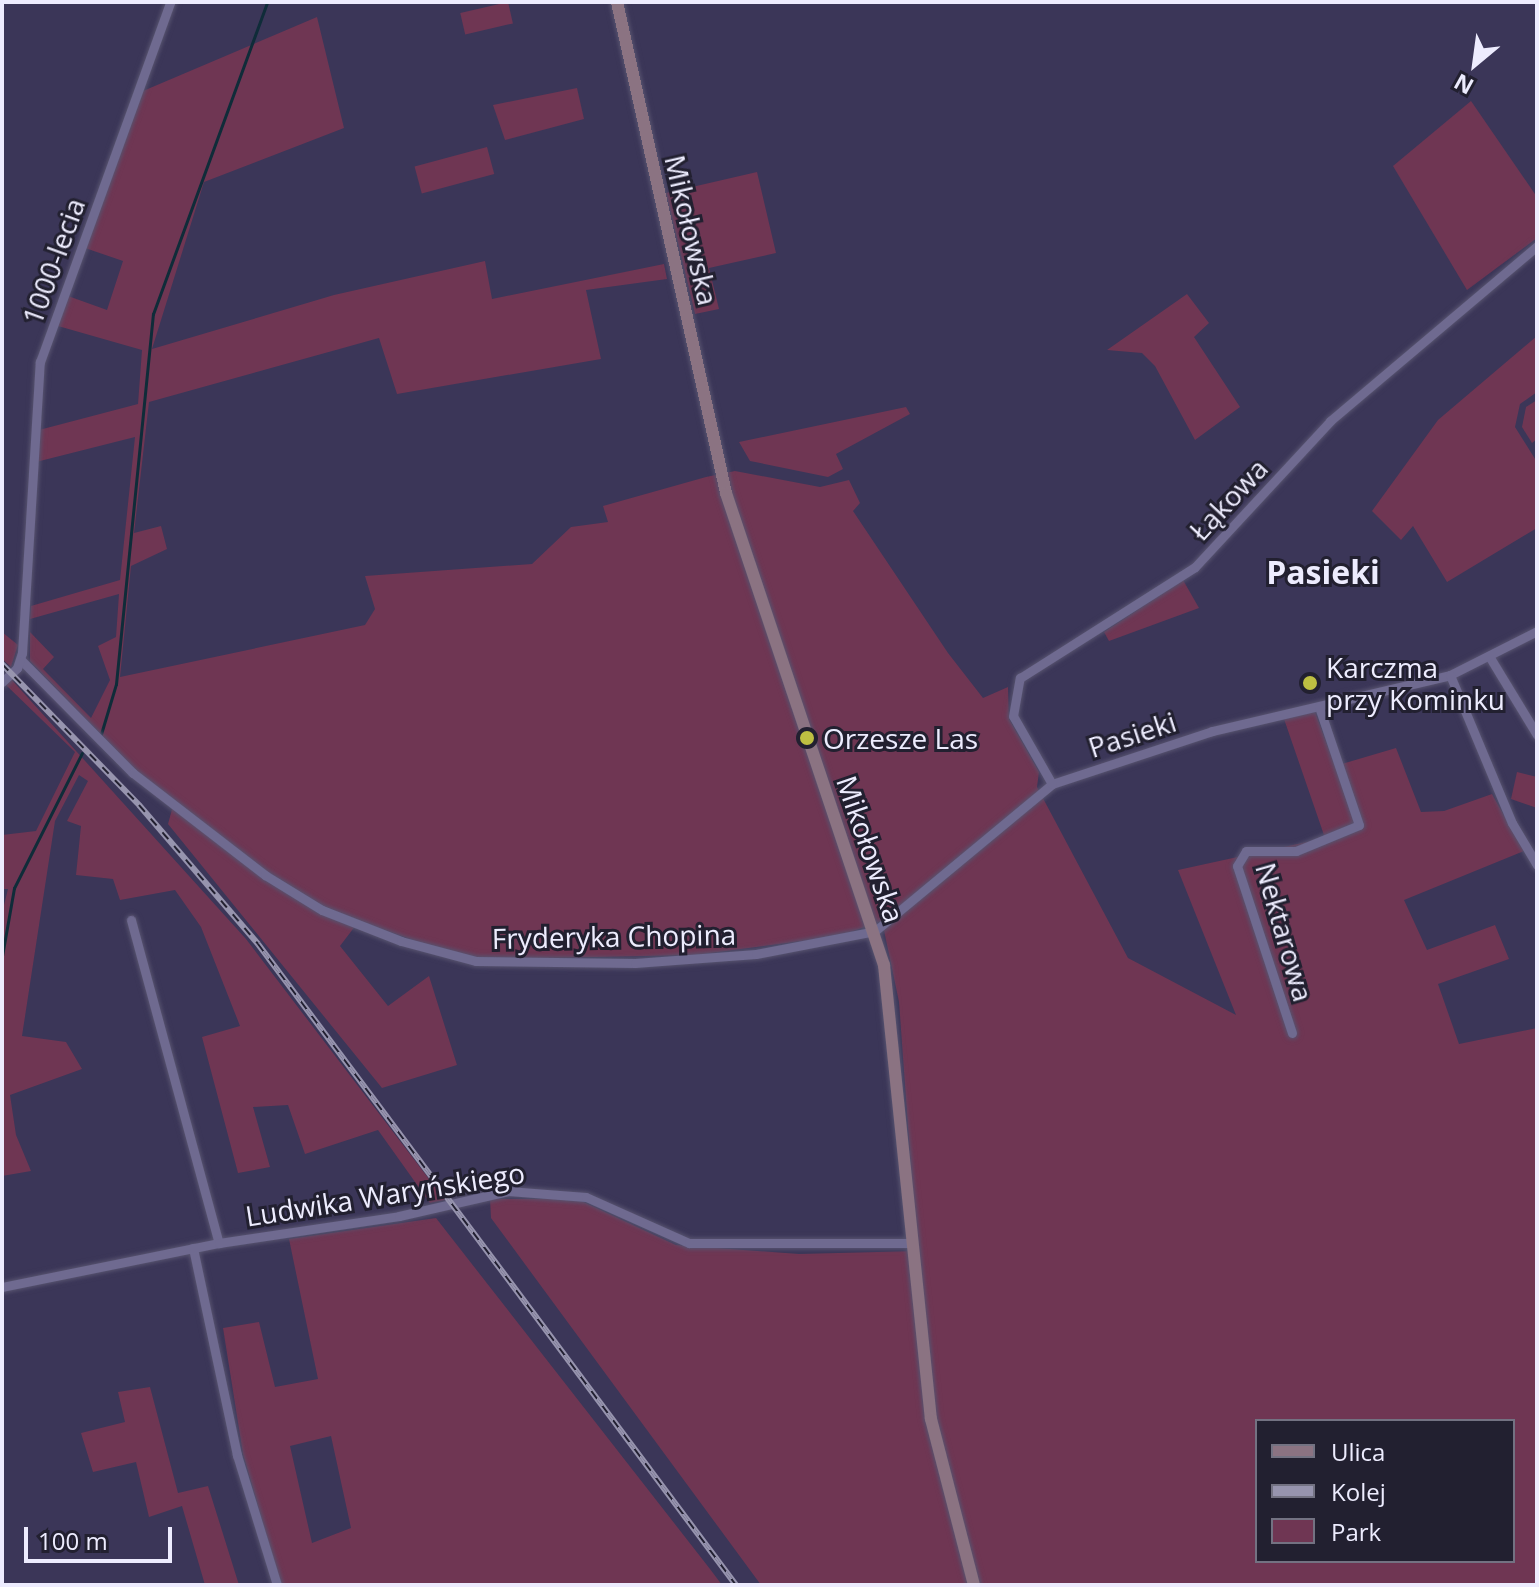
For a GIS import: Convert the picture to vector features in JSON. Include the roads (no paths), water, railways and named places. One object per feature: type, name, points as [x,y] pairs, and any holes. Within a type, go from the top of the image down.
[{"type":"main road","name":"Mikołowska","points":[[617,2],[726,493],[875,931],[893,1016],[931,1419],[974,1585]]},
{"type":"street","name":"1000-lecia","points":[[21,660],[40,362],[170,2]]},
{"type":"street","name":"Łąkowa","points":[[1052,784],[1013,716],[1020,678],[1195,567],[1330,421],[1537,246]]},
{"type":"street","name":"Pasieki","points":[[875,931],[1052,784],[1212,731],[1450,675],[1537,631]]},
{"type":"street","points":[[1489,656],[1537,735]]},
{"type":"street","points":[[2,682],[21,660]]},
{"type":"street","name":"Fryderyka Chopina","points":[[21,660],[133,773],[265,875],[322,910],[415,945],[486,962],[635,963],[756,954],[875,931]]},
{"type":"street","points":[[1450,675],[1511,820],[1537,865]]},
{"type":"street","name":"Nektarowa","points":[[1292,1033],[1237,866],[1246,851],[1296,851],[1359,825],[1319,707]]},
{"type":"street","points":[[131,920],[219,1243]]},
{"type":"street","name":"Ludwika Waryńskiego","points":[[2,1287],[219,1243],[534,1190],[586,1197],[689,1243],[913,1243]]},
{"type":"street","points":[[193,1248],[237,1455],[277,1585]]},
{"type":"waterway","points":[[101,734],[116,684],[153,314],[267,2]]},
{"type":"waterway","points":[[2,956],[14,888],[82,753]]},
{"type":"railway","points":[[2,664],[139,805],[258,944],[736,1585]]},
{"type":"place","name":"Karczma przy Kominku","points":[[1310,683]]},
{"type":"place","name":"Orzesze Las","points":[[807,738]]},
{"type":"district","name":"Pasieki","points":[[1323,572]]}]
